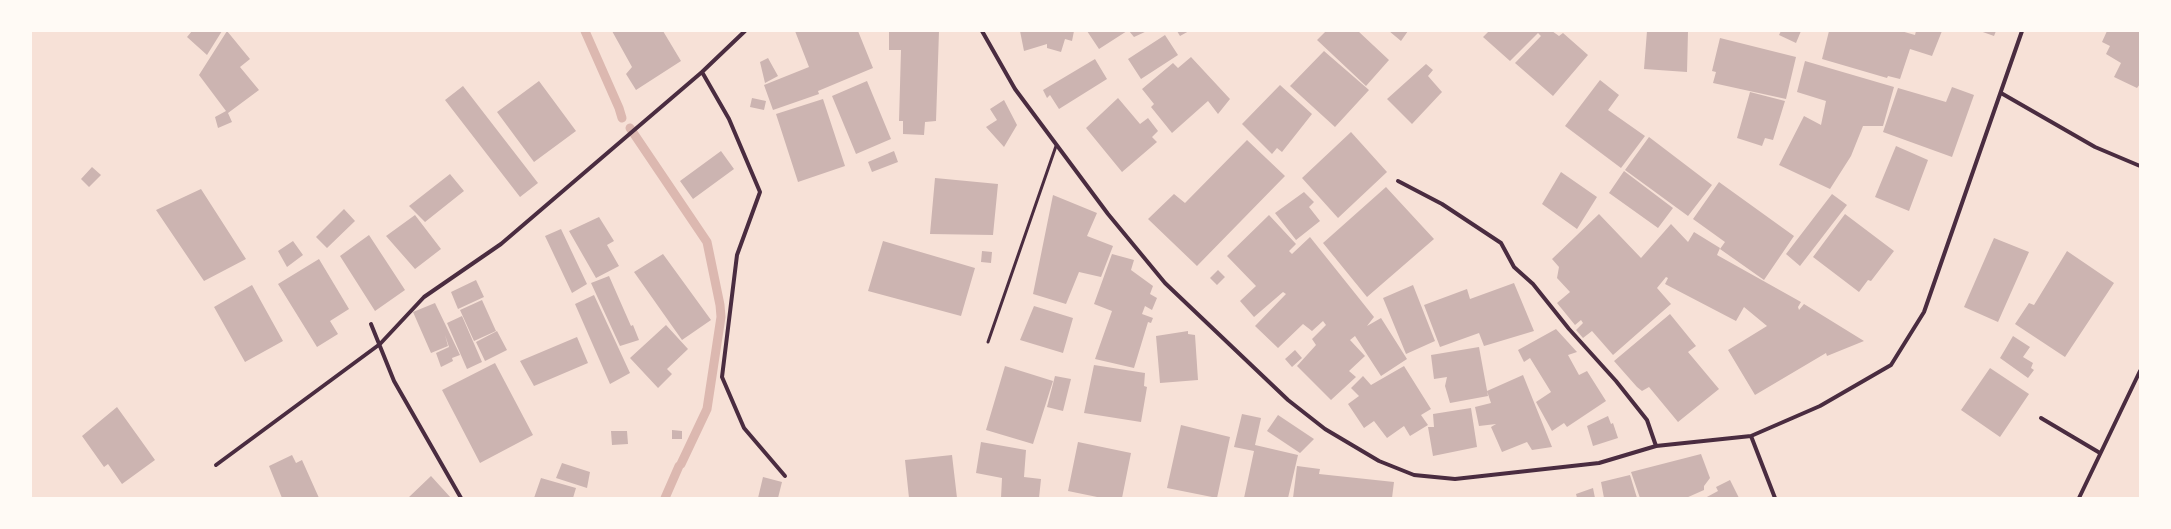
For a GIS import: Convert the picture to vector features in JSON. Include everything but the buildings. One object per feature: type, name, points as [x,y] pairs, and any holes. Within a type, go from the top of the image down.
[{"type":"street","points":[[216,464],[380,344],[424,297],[501,244],[702,72],[744,31]]},
{"type":"street","points":[[982,31],[1015,89],[1108,214],[1171,288],[1288,400],[1325,429],[1379,461],[1414,475],[1454,479],[1599,463],[1656,446],[1751,436],[1820,406],[1891,365],[1924,312],[2022,31]]},
{"type":"street","points":[[702,72],[729,119],[760,192],[737,255],[722,377],[744,428],[785,476]]},
{"type":"street","points":[[2001,93],[2095,147],[2140,166]]},
{"type":"street","points":[[1398,181],[1442,204],[1501,243],[1514,267],[1533,284],[1569,329],[1616,381],[1647,420],[1656,446]]},
{"type":"street","points":[[371,324],[394,381],[461,498]]},
{"type":"street","points":[[2079,498],[2140,372]]},
{"type":"street","points":[[2042,418],[2100,453]]},
{"type":"street","points":[[1751,436],[1775,498]]},
{"type":"lane","points":[[988,342],[1056,146]]},
{"type":"waterway","points":[[585,31],[622,118]]},
{"type":"waterway","points":[[630,128],[707,242],[720,305],[721,317],[707,409],[681,464]]},
{"type":"waterway","points":[[665,498],[679,466]]}]
